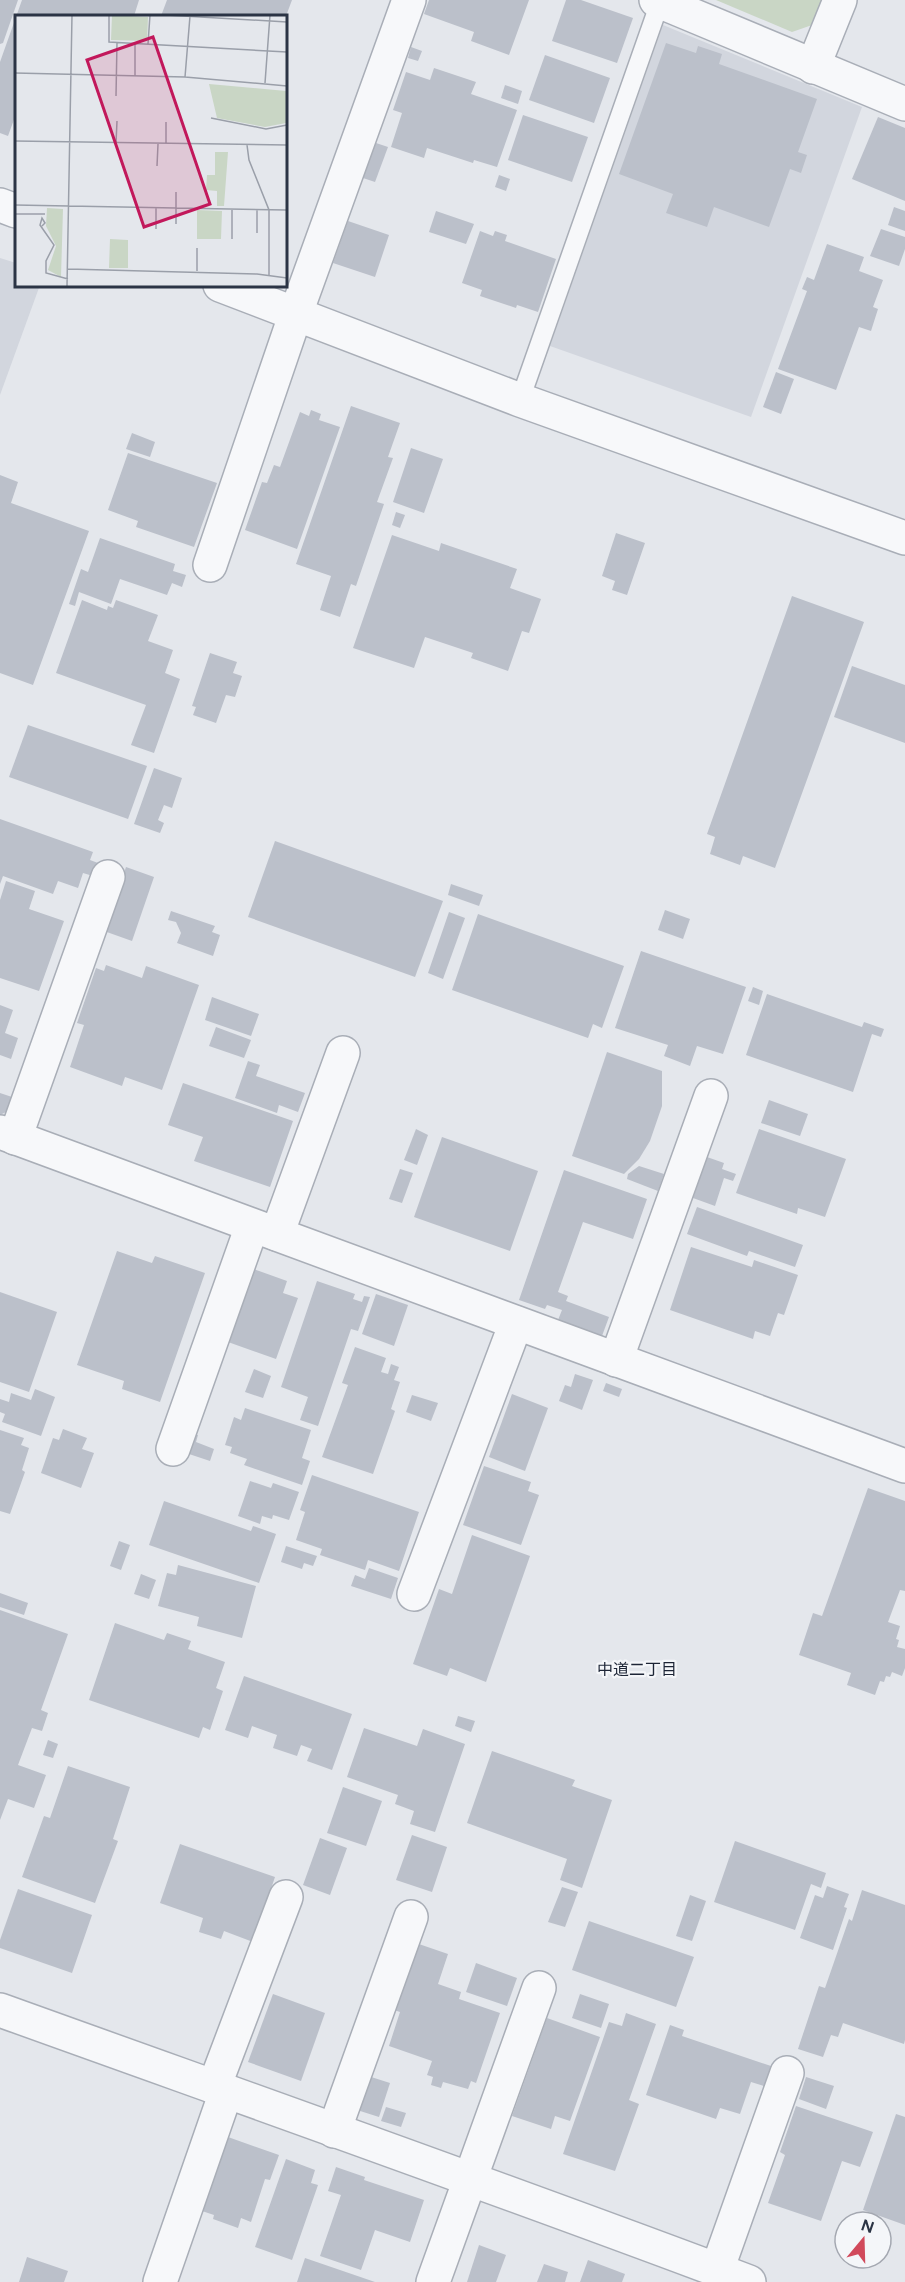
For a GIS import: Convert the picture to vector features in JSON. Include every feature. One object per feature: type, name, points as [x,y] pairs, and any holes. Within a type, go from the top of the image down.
[{"type":"street","points":[[210,564],[296,313],[409,0]]},
{"type":"street","points":[[813,67],[840,0]]},
{"type":"street","points":[[658,1],[905,104]]},
{"type":"street","points":[[0,205],[15,211]]},
{"type":"street","points":[[223,286],[520,400],[905,538]]},
{"type":"street","points":[[108,878],[8,1135],[905,1466]]},
{"type":"street","points":[[173,1449],[264,1230],[343,1053]]},
{"type":"street","points":[[616,1360],[711,1096]]},
{"type":"street","points":[[414,1594],[516,1323]]},
{"type":"street","points":[[160,2282],[220,2089],[286,1897]]},
{"type":"street","points":[[334,2131],[411,1917]]},
{"type":"street","points":[[434,2282],[539,1988]]},
{"type":"street","points":[[0,2010],[471,2178],[749,2282]]},
{"type":"street","points":[[717,2270],[788,2073]]},
{"type":"lane","points":[[520,400],[658,1]]},
{"type":"shaded area","points":[[663,25],[862,107],[751,417],[550,346]]},
{"type":"shaded area","points":[[0,258],[15,263],[15,286],[40,286],[0,395]]},
{"type":"green space","points":[[716,0],[825,0],[815,24],[792,32]]},
{"type":"building","points":[[0,0],[18,0],[3,43],[0,44]]},
{"type":"building","points":[[22,0],[139,0],[134,15],[16,15]]},
{"type":"building","points":[[167,0],[292,0],[286,16],[161,15]]},
{"type":"building","points":[[429,0],[529,0],[509,55],[471,41],[474,32],[424,14]]},
{"type":"building","points":[[566,0],[581,0],[633,18],[617,63],[552,41]]},
{"type":"building","points":[[15,20],[15,117],[8,136],[0,133],[0,62]]},
{"type":"building","points":[[666,43],[696,53],[698,46],[722,54],[719,64],[817,99],[798,152],[807,155],[801,173],[790,169],[769,227],[714,207],[707,227],[666,213],[673,194],[619,174]]},
{"type":"building","points":[[411,47],[422,51],[418,61],[408,58]]},
{"type":"building","points":[[545,55],[610,78],[594,123],[529,100]]},
{"type":"building","points":[[434,68],[476,82],[471,94],[517,110],[497,167],[474,160],[473,163],[427,148],[424,158],[391,147],[402,113],[393,110],[406,72],[430,80]]},
{"type":"building","points":[[505,85],[522,91],[518,104],[501,98]]},
{"type":"building","points":[[523,115],[588,137],[572,182],[508,160]]},
{"type":"building","points":[[878,117],[905,128],[905,201],[852,179]]},
{"type":"building","points":[[376,143],[388,147],[375,182],[363,178]]},
{"type":"building","points":[[499,175],[510,179],[506,191],[495,187]]},
{"type":"building","points":[[894,207],[905,211],[905,231],[888,225]]},
{"type":"building","points":[[436,211],[474,224],[466,244],[429,232]]},
{"type":"building","points":[[348,221],[389,235],[375,277],[333,263]]},
{"type":"building","points":[[881,229],[905,237],[905,249],[899,266],[870,256]]},
{"type":"building","points":[[480,231],[493,236],[495,231],[507,235],[505,241],[556,259],[538,312],[517,305],[516,308],[480,296],[482,290],[462,283]]},
{"type":"building","points":[[827,244],[864,257],[859,271],[883,280],[873,307],[878,309],[871,331],[859,327],[836,390],[778,369],[807,291],[802,289],[807,277],[814,280]]},
{"type":"building","points":[[776,372],[794,379],[781,414],[763,407]]},
{"type":"building","points":[[351,406],[400,423],[388,457],[393,458],[377,502],[384,504],[356,586],[351,584],[340,617],[320,610],[331,576],[296,564]]},
{"type":"building","points":[[311,410],[321,414],[319,420],[340,427],[297,549],[245,530],[262,482],[267,483],[274,465],[280,467],[300,412],[309,416]]},
{"type":"building","points":[[132,433],[155,442],[150,457],[126,449]]},
{"type":"building","points":[[411,448],[443,459],[424,513],[393,502]]},
{"type":"building","points":[[128,453],[217,483],[194,547],[136,527],[138,521],[108,510]]},
{"type":"building","points":[[0,475],[18,482],[11,503],[89,531],[33,685],[0,673]]},
{"type":"building","points":[[396,512],[405,515],[400,528],[392,525]]},
{"type":"building","points":[[616,533],[645,543],[627,595],[612,590],[615,581],[602,576]]},
{"type":"building","points":[[392,535],[439,551],[441,543],[517,569],[510,588],[541,599],[529,633],[522,631],[508,671],[471,658],[473,653],[425,637],[414,668],[353,648]]},
{"type":"building","points":[[100,538],[175,564],[173,571],[186,575],[182,587],[172,583],[167,595],[120,579],[111,604],[79,592],[75,606],[69,604],[81,569],[88,572]]},
{"type":"building","points":[[792,596],[864,622],[775,868],[743,856],[740,865],[710,854],[715,837],[707,834]]},
{"type":"building","points":[[82,600],[107,610],[108,606],[113,608],[116,600],[158,615],[148,641],[173,650],[165,673],[180,679],[154,753],[131,745],[146,705],[56,673]]},
{"type":"building","points":[[210,653],[237,662],[233,673],[242,676],[235,697],[226,695],[216,723],[193,715],[196,707],[192,706]]},
{"type":"building","points":[[852,666],[905,685],[905,743],[834,717]]},
{"type":"building","points":[[28,725],[147,766],[128,819],[9,777]]},
{"type":"building","points":[[154,768],[182,778],[172,808],[164,805],[158,820],[164,823],[160,833],[134,824]]},
{"type":"building","points":[[0,819],[93,852],[90,860],[98,863],[93,876],[83,873],[78,888],[58,881],[53,894],[3,876],[0,884]]},
{"type":"building","points":[[275,841],[443,901],[415,977],[248,917]]},
{"type":"building","points":[[126,867],[154,877],[132,941],[104,931]]},
{"type":"building","points":[[6,881],[35,891],[29,909],[64,921],[39,991],[0,978],[0,900]]},
{"type":"building","points":[[451,884],[483,895],[479,906],[448,895]]},
{"type":"building","points":[[665,910],[690,919],[683,939],[658,930]]},
{"type":"building","points":[[171,911],[215,926],[212,932],[220,935],[213,956],[177,943],[181,933],[176,922],[168,920]]},
{"type":"building","points":[[449,912],[465,918],[443,979],[428,973]]},
{"type":"building","points":[[478,914],[624,966],[602,1028],[593,1024],[588,1038],[452,990]]},
{"type":"building","points":[[641,951],[746,987],[723,1054],[697,1046],[690,1066],[664,1056],[668,1045],[615,1028]]},
{"type":"building","points":[[106,965],[142,978],[146,966],[199,985],[162,1090],[125,1077],[122,1086],[70,1067],[84,1025],[77,1023],[96,968],[104,971]]},
{"type":"building","points":[[753,987],[763,991],[759,1005],[748,1001]]},
{"type":"building","points":[[767,994],[862,1027],[864,1022],[884,1029],[881,1037],[872,1034],[853,1092],[746,1055]]},
{"type":"building","points":[[212,997],[259,1014],[251,1036],[205,1020]]},
{"type":"building","points":[[0,1005],[13,1010],[5,1033],[18,1038],[11,1059],[0,1055]]},
{"type":"building","points":[[216,1027],[251,1040],[244,1058],[209,1046]]},
{"type":"building","points":[[607,1052],[662,1071],[662,1106],[650,1141],[639,1159],[624,1174],[572,1156]]},
{"type":"building","points":[[248,1061],[260,1065],[256,1076],[305,1093],[298,1112],[279,1105],[277,1113],[235,1098]]},
{"type":"building","points":[[183,1083],[293,1121],[270,1187],[194,1161],[203,1137],[168,1125]]},
{"type":"building","points":[[0,1093],[15,1098],[10,1110],[0,1115]]},
{"type":"building","points":[[769,1100],[808,1114],[800,1136],[761,1123]]},
{"type":"building","points":[[416,1129],[428,1135],[417,1165],[404,1160]]},
{"type":"building","points":[[759,1129],[846,1159],[825,1217],[798,1208],[797,1214],[736,1193]]},
{"type":"building","points":[[442,1137],[538,1171],[510,1251],[414,1217]]},
{"type":"building","points":[[707,1157],[724,1163],[722,1169],[736,1174],[733,1181],[724,1178],[715,1206],[693,1198]]},
{"type":"building","points":[[639,1166],[664,1174],[658,1191],[627,1179],[628,1174]]},
{"type":"building","points":[[400,1169],[413,1173],[402,1203],[389,1199]]},
{"type":"building","points":[[564,1170],[647,1199],[633,1239],[583,1222],[558,1292],[568,1296],[566,1301],[609,1317],[602,1336],[558,1320],[562,1310],[547,1305],[545,1309],[519,1300]]},
{"type":"building","points":[[697,1207],[803,1245],[795,1267],[749,1251],[747,1256],[687,1234]]},
{"type":"building","points":[[691,1247],[752,1267],[754,1260],[798,1275],[784,1315],[778,1313],[770,1336],[755,1331],[753,1339],[670,1310]]},
{"type":"building","points":[[117,1251],[152,1263],[155,1256],[205,1273],[160,1402],[122,1389],[124,1381],[77,1365]]},
{"type":"building","points":[[248,1267],[287,1281],[283,1293],[298,1298],[276,1359],[228,1342]]},
{"type":"building","points":[[317,1281],[355,1294],[353,1299],[362,1302],[364,1296],[370,1297],[358,1331],[351,1329],[318,1426],[300,1420],[308,1397],[281,1387]]},
{"type":"building","points":[[0,1292],[57,1312],[29,1392],[0,1382]]},
{"type":"building","points":[[376,1294],[408,1305],[394,1346],[362,1334]]},
{"type":"building","points":[[355,1347],[386,1358],[381,1372],[388,1374],[391,1364],[399,1367],[394,1380],[400,1382],[391,1409],[395,1411],[373,1474],[322,1457],[348,1385],[342,1383]]},
{"type":"building","points":[[254,1369],[271,1376],[263,1398],[245,1392]]},
{"type":"building","points":[[575,1374],[593,1380],[582,1410],[559,1401],[565,1385],[571,1387]]},
{"type":"building","points":[[606,1383],[622,1389],[619,1397],[603,1391]]},
{"type":"building","points":[[35,1389],[55,1397],[41,1436],[2,1422],[5,1414],[0,1412],[0,1399],[9,1402],[11,1393],[31,1400]]},
{"type":"building","points":[[512,1394],[548,1408],[525,1471],[489,1457]]},
{"type":"building","points":[[412,1395],[438,1403],[431,1421],[406,1412]]},
{"type":"building","points":[[245,1408],[311,1430],[302,1458],[310,1461],[302,1485],[244,1465],[247,1459],[230,1453],[232,1447],[225,1445],[234,1417],[241,1420]]},
{"type":"building","points":[[63,1429],[87,1438],[82,1449],[94,1453],[81,1488],[41,1473],[53,1438],[59,1440]]},
{"type":"building","points":[[0,1430],[24,1438],[21,1445],[29,1448],[22,1470],[25,1472],[10,1514],[0,1511]]},
{"type":"building","points":[[190,1433],[198,1435],[196,1442],[214,1449],[210,1461],[183,1452]]},
{"type":"building","points":[[484,1466],[531,1482],[528,1491],[539,1495],[521,1545],[463,1525]]},
{"type":"building","points":[[312,1475],[419,1512],[399,1571],[368,1560],[365,1570],[320,1555],[322,1549],[296,1540],[305,1512],[300,1510]]},
{"type":"building","points":[[250,1481],[271,1488],[273,1483],[299,1492],[289,1520],[273,1515],[272,1519],[262,1516],[260,1524],[238,1516]]},
{"type":"building","points":[[868,1488],[905,1501],[905,1591],[900,1590],[888,1622],[900,1626],[896,1639],[899,1640],[897,1647],[905,1649],[905,1668],[902,1676],[892,1672],[890,1677],[886,1676],[884,1682],[880,1681],[875,1695],[847,1685],[851,1673],[799,1655],[813,1613],[822,1616]]},
{"type":"building","points":[[164,1501],[251,1531],[253,1526],[276,1534],[259,1583],[149,1545]]},
{"type":"building","points":[[472,1535],[530,1556],[486,1682],[450,1668],[447,1676],[413,1664],[439,1589],[452,1594]]},
{"type":"building","points":[[119,1541],[130,1545],[121,1570],[110,1566]]},
{"type":"building","points":[[286,1546],[317,1556],[313,1566],[304,1563],[302,1569],[281,1562]]},
{"type":"building","points":[[178,1565],[256,1586],[242,1638],[197,1626],[199,1617],[158,1606],[167,1573],[176,1575]]},
{"type":"building","points":[[369,1568],[398,1578],[391,1599],[351,1586],[355,1575],[365,1579]]},
{"type":"building","points":[[141,1574],[156,1580],[149,1599],[134,1594]]},
{"type":"building","points":[[0,1593],[28,1603],[24,1615],[0,1607]]},
{"type":"building","points":[[0,1610],[68,1634],[41,1710],[48,1713],[42,1731],[32,1728],[18,1765],[46,1775],[34,1808],[8,1799],[0,1820]]},
{"type":"building","points":[[115,1623],[164,1640],[167,1633],[191,1641],[188,1649],[225,1662],[216,1688],[223,1691],[210,1730],[203,1727],[199,1738],[89,1700]]},
{"type":"building","points":[[244,1676],[352,1714],[332,1770],[307,1761],[312,1749],[301,1745],[297,1756],[273,1748],[277,1735],[252,1726],[248,1738],[225,1730]]},
{"type":"building","points":[[458,1716],[475,1721],[471,1732],[455,1726]]},
{"type":"building","points":[[364,1728],[417,1746],[423,1729],[465,1744],[435,1832],[410,1824],[414,1811],[395,1804],[398,1795],[347,1777]]},
{"type":"building","points":[[48,1740],[58,1744],[53,1758],[43,1755]]},
{"type":"building","points":[[492,1751],[575,1780],[572,1786],[612,1800],[582,1888],[560,1880],[567,1859],[467,1823]]},
{"type":"building","points":[[68,1766],[130,1787],[113,1839],[118,1841],[95,1903],[22,1877],[44,1816],[50,1818]]},
{"type":"building","points":[[343,1787],[382,1801],[366,1846],[327,1833]]},
{"type":"building","points":[[412,1835],[447,1847],[432,1892],[396,1880]]},
{"type":"building","points":[[320,1838],[347,1848],[330,1895],[303,1885]]},
{"type":"building","points":[[735,1841],[826,1873],[821,1888],[811,1884],[795,1930],[714,1902]]},
{"type":"building","points":[[180,1844],[275,1877],[253,1942],[224,1931],[221,1939],[199,1932],[203,1918],[160,1903]]},
{"type":"building","points":[[827,1886],[849,1894],[844,1907],[847,1908],[833,1950],[800,1938],[815,1895],[823,1898]]},
{"type":"building","points":[[562,1887],[578,1892],[565,1927],[548,1922]]},
{"type":"building","points":[[18,1889],[92,1915],[72,1973],[0,1948],[0,1940]]},
{"type":"building","points":[[862,1890],[905,1905],[905,2040],[904,2044],[843,2023],[838,2037],[831,2035],[823,2057],[798,2049],[819,1986],[825,1988],[849,1919],[852,1921]]},
{"type":"building","points":[[690,1895],[706,1901],[692,1941],[676,1936]]},
{"type":"building","points":[[589,1921],[694,1957],[676,2007],[572,1970]]},
{"type":"building","points":[[416,1943],[448,1954],[438,1984],[461,1992],[459,1999],[500,2013],[476,2083],[471,2081],[468,2089],[443,2082],[441,2088],[431,2085],[433,2077],[427,2075],[432,2061],[389,2046],[400,2012],[394,2010]]},
{"type":"building","points":[[476,1963],[517,1978],[507,2006],[466,1992]]},
{"type":"building","points":[[273,1994],[325,2013],[301,2081],[248,2062]]},
{"type":"building","points":[[580,1994],[609,2004],[601,2028],[572,2018]]},
{"type":"building","points":[[626,2013],[656,2024],[629,2100],[639,2104],[615,2171],[563,2154],[609,2022],[622,2026]]},
{"type":"building","points":[[547,2018],[600,2037],[570,2121],[555,2116],[551,2129],[512,2116]]},
{"type":"building","points":[[670,2025],[684,2030],[682,2036],[774,2067],[767,2087],[751,2082],[740,2114],[720,2108],[716,2119],[646,2095]]},
{"type":"building","points":[[368,2076],[390,2083],[379,2117],[357,2110]]},
{"type":"building","points":[[806,2077],[834,2086],[826,2109],[799,2099]]},
{"type":"building","points":[[796,2106],[873,2132],[860,2167],[842,2161],[821,2221],[768,2203],[785,2155],[780,2152]]},
{"type":"building","points":[[386,2107],[406,2113],[401,2127],[381,2121]]},
{"type":"building","points":[[896,2114],[905,2117],[905,2225],[893,2221],[893,2210],[863,2210]]},
{"type":"building","points":[[228,2137],[279,2155],[270,2180],[265,2179],[251,2222],[241,2218],[238,2228],[213,2219],[214,2215],[202,2211]]},
{"type":"building","points":[[286,2159],[315,2170],[311,2183],[318,2185],[292,2260],[255,2247]]},
{"type":"building","points":[[336,2167],[365,2177],[364,2180],[424,2200],[410,2242],[375,2230],[361,2270],[320,2256],[341,2195],[328,2191]]},
{"type":"building","points":[[479,2245],[506,2255],[496,2282],[467,2282]]},
{"type":"building","points":[[27,2257],[68,2271],[64,2282],[19,2282]]},
{"type":"building","points":[[305,2258],[375,2282],[297,2282]]},
{"type":"building","points":[[588,2260],[625,2274],[622,2282],[580,2282]]},
{"type":"building","points":[[544,2264],[568,2272],[565,2282],[537,2282]]},
{"type":"district","name":"中道二丁目","points":[[637,1669]]}]
